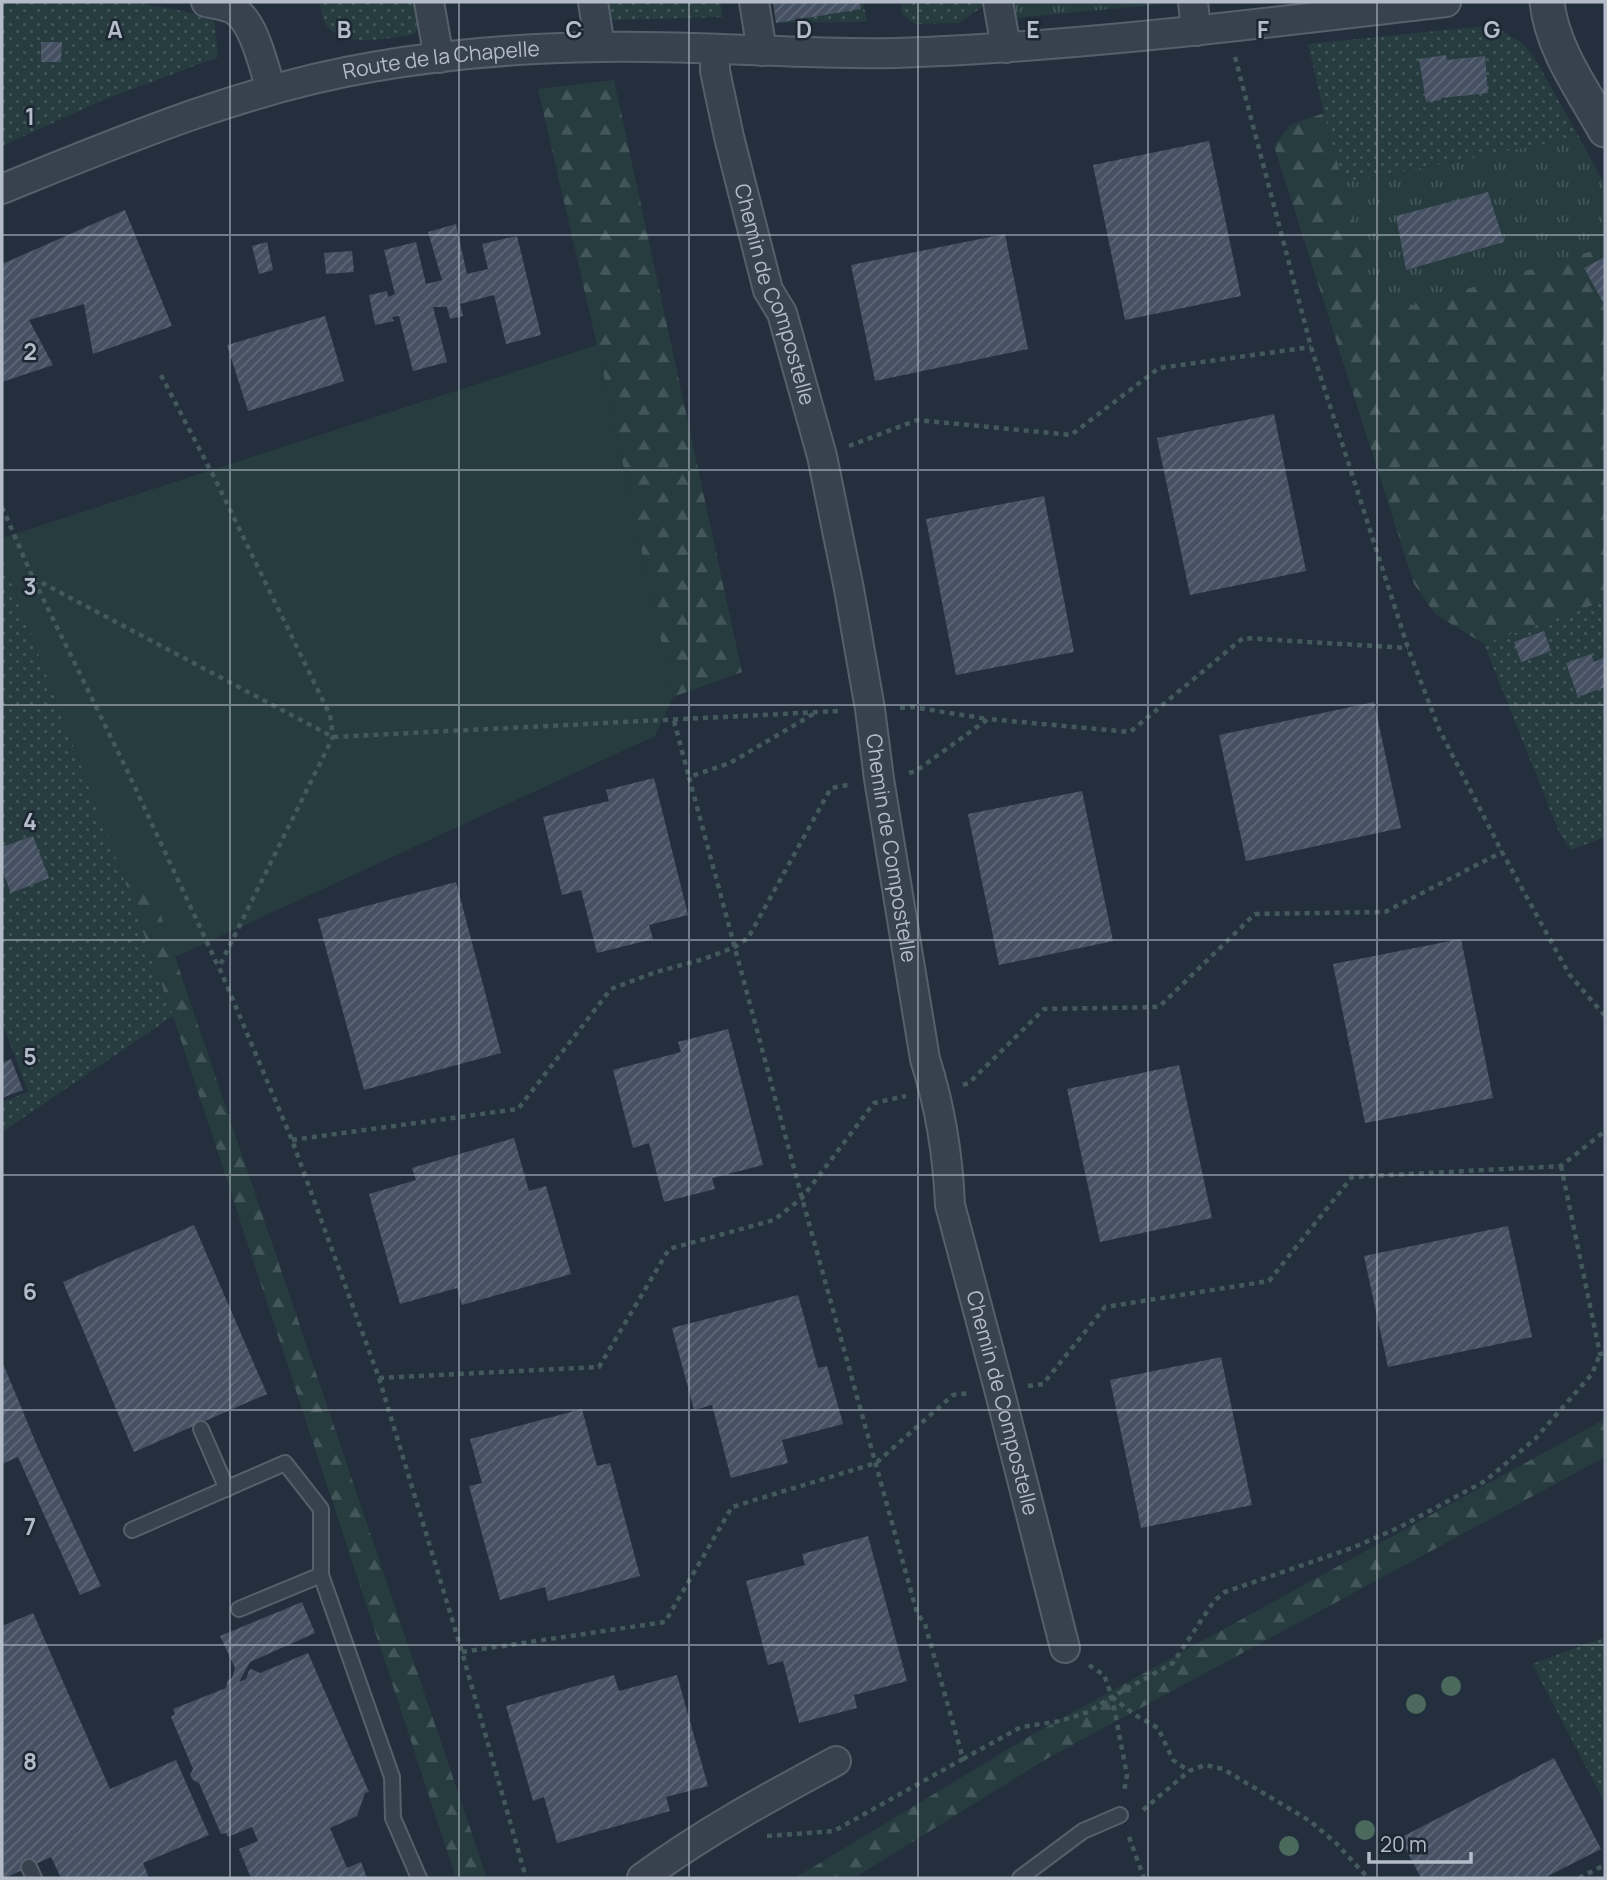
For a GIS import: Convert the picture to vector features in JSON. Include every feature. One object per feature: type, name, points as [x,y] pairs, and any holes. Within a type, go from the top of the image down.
[{"type":"street","points":[[429,2],[439,58]]},
{"type":"street","points":[[593,2],[600,47]]},
{"type":"street","points":[[754,2],[762,51]]},
{"type":"street","points":[[998,2],[1006,48]]},
{"type":"street","points":[[1194,2],[1196,31]]},
{"type":"street","name":"Route de la Chapelle","points":[[2,189],[176,120],[271,89],[375,66],[508,52],[600,47],[891,53],[1006,48],[1196,31],[1446,2]]},
{"type":"street","points":[[1547,2],[1557,44],[1605,130]]},
{"type":"street","points":[[216,4],[240,15],[248,24],[271,89]]},
{"type":"street","name":"Chemin de Compostelle","points":[[715,49],[715,71],[729,136],[768,290],[782,313],[821,456],[849,589],[925,1059],[935,1090],[949,1174],[950,1205],[1065,1648]]},
{"type":"street","points":[[642,1878],[732,1818],[836,1761]]},
{"type":"lane","points":[[201,1429],[227,1489]]},
{"type":"lane","points":[[132,1530],[285,1463],[321,1509],[321,1575],[392,1777],[393,1818],[419,1878]]},
{"type":"lane","points":[[239,1609],[321,1575]]},
{"type":"lane","points":[[1020,1878],[1083,1831],[1121,1815]]},
{"type":"path","points":[[1232,46],[1311,348],[1408,648],[1439,729],[1569,974],[1605,1016]]},
{"type":"path","points":[[821,456],[917,419],[1070,435],[1159,368],[1311,348]]},
{"type":"path","points":[[161,375],[330,715],[334,737],[219,967]]},
{"type":"path","points":[[2,507],[33,578],[219,967],[292,1140],[379,1378],[462,1652],[526,1878]]},
{"type":"path","points":[[33,578],[334,737],[912,707],[988,719],[1130,732],[1243,638],[1408,648]]},
{"type":"path","points":[[689,777],[730,763],[815,713]]},
{"type":"path","points":[[292,1140],[518,1110],[611,989],[656,972],[704,959],[735,947],[748,938],[831,788],[916,771],[988,719]]},
{"type":"path","points":[[674,721],[917,1613],[925,1624],[962,1759]]},
{"type":"path","points":[[379,1378],[599,1367],[669,1249],[774,1220],[802,1198],[874,1103],[969,1083],[1044,1009],[1159,1007],[1255,914],[1385,912],[1502,852]]},
{"type":"path","points":[[999,1389],[1043,1384],[1105,1307],[1269,1281],[1352,1177],[1561,1166],[1605,1131]]},
{"type":"path","points":[[732,1818],[763,1836],[834,1831],[1021,1727],[1060,1721],[1088,1712],[1173,1663],[1214,1601],[1225,1592],[1352,1548],[1400,1527],[1486,1481],[1535,1439],[1592,1374],[1603,1353],[1561,1166]]},
{"type":"path","points":[[462,1652],[665,1622],[732,1507],[876,1463],[953,1395]]},
{"type":"path","points":[[1065,1648],[1104,1675],[1112,1697],[1127,1775],[1121,1815],[1144,1878]]},
{"type":"path","points":[[1112,1697],[1158,1728],[1173,1760],[1189,1771]]},
{"type":"path","points":[[1121,1815],[1146,1809],[1189,1771],[1205,1765],[1223,1769],[1310,1821],[1337,1844],[1368,1878]]},
{"type":"path","points":[[1579,1878],[1605,1865]]},
{"type":"green space","points":[[2,2],[134,2],[214,17],[218,57],[103,100],[2,146]]},
{"type":"green space","points":[[320,2],[417,2],[420,27],[413,35],[354,40],[330,30],[323,19]]},
{"type":"green space","points":[[607,2],[720,2],[723,17],[610,20]]},
{"type":"green space","points":[[773,2],[863,2],[867,22],[776,23]]},
{"type":"green space","points":[[901,2],[988,3],[959,23],[915,24],[902,14]]},
{"type":"green space","points":[[1011,2],[1184,2],[1015,18]]},
{"type":"green space","points":[[1485,26],[1501,30],[1523,44],[1535,59],[1579,137],[1343,183],[1308,44]]},
{"type":"green space","points":[[614,80],[742,672],[673,697],[597,345],[538,89]]},
{"type":"green space","points":[[1324,113],[1380,315],[1605,247],[1605,601],[1484,644],[1435,614],[1414,584],[1274,146],[1290,125]]},
{"type":"green space","points":[[1579,137],[1605,185],[1605,247],[1379,316],[1343,183]]},
{"type":"green space","points":[[597,345],[673,697],[655,736],[175,957],[148,876],[125,882],[2,558],[2,538]]},
{"type":"green space","points":[[2,558],[173,1016],[2,1132],[2,1102],[28,1092],[2,1022]]},
{"type":"green space","points":[[1605,601],[1605,837],[1571,850],[1559,832],[1484,644]]},
{"type":"green space","points":[[148,875],[487,1878],[456,1878],[173,1016],[125,882]]},
{"type":"green space","points":[[1605,1419],[1605,1457],[1048,1758],[854,1878],[795,1878],[1030,1736]]},
{"type":"green space","points":[[1605,1637],[1605,1803],[1532,1664]]},
{"type":"building","points":[[773,2],[860,2],[861,9],[776,23]]},
{"type":"building","points":[[41,42],[62,42],[61,62],[41,62]]},
{"type":"building","points":[[1446,55],[1447,60],[1485,56],[1488,93],[1426,102],[1419,59]]},
{"type":"building","points":[[1209,141],[1241,296],[1125,320],[1093,165]]},
{"type":"building","points":[[1488,192],[1504,242],[1406,270],[1396,216]]},
{"type":"building","points":[[125,210],[172,326],[93,354],[84,304],[29,320],[53,365],[2,382],[2,264]]},
{"type":"building","points":[[456,224],[467,274],[488,269],[482,244],[517,236],[541,335],[506,344],[494,295],[460,304],[463,316],[450,319],[447,307],[433,307],[447,362],[413,371],[399,316],[392,317],[394,321],[375,325],[369,295],[387,291],[388,297],[395,294],[384,250],[416,242],[426,284],[442,280],[428,232]]},
{"type":"building","points":[[1005,234],[1028,349],[875,381],[851,265]]},
{"type":"building","points":[[267,242],[273,270],[259,274],[252,246]]},
{"type":"building","points":[[352,251],[354,272],[326,274],[324,253]]},
{"type":"building","points":[[1605,257],[1605,306],[1584,268]]},
{"type":"building","points":[[325,316],[344,381],[248,411],[227,345]]},
{"type":"building","points":[[1274,414],[1306,571],[1190,595],[1157,438]]},
{"type":"building","points":[[1044,496],[1074,652],[956,675],[926,519]]},
{"type":"building","points":[[1544,631],[1551,651],[1521,662],[1514,642]]},
{"type":"building","points":[[1591,654],[1594,662],[1605,657],[1605,687],[1578,697],[1566,663]]},
{"type":"building","points":[[1374,702],[1401,828],[1246,861],[1219,735]]},
{"type":"building","points":[[654,778],[688,915],[649,925],[653,939],[597,953],[581,890],[562,895],[543,817],[609,801],[606,790]]},
{"type":"building","points":[[1082,791],[1113,941],[999,965],[968,814]]},
{"type":"building","points":[[33,836],[49,878],[11,893],[2,870],[2,847]]},
{"type":"building","points":[[456,882],[501,1053],[364,1090],[318,919]]},
{"type":"building","points":[[1461,939],[1493,1098],[1365,1123],[1333,964]]},
{"type":"building","points":[[728,1029],[763,1165],[712,1178],[715,1189],[664,1202],[649,1143],[633,1148],[613,1070],[681,1052],[678,1042]]},
{"type":"building","points":[[11,1059],[23,1090],[2,1098],[2,1063]]},
{"type":"building","points":[[1179,1065],[1212,1218],[1100,1242],[1067,1089]]},
{"type":"building","points":[[514,1138],[529,1191],[546,1186],[571,1274],[462,1305],[457,1288],[400,1304],[369,1194],[416,1180],[412,1168]]},
{"type":"building","points":[[194,1225],[267,1394],[134,1452],[63,1282]]},
{"type":"building","points":[[1508,1226],[1532,1337],[1388,1367],[1364,1256]]},
{"type":"building","points":[[798,1295],[818,1368],[827,1366],[843,1424],[782,1440],[788,1463],[731,1478],[712,1405],[694,1410],[672,1328]]},
{"type":"building","points":[[1221,1357],[1252,1505],[1141,1528],[1110,1380]]},
{"type":"building","points":[[2,1361],[101,1586],[80,1595],[18,1457],[2,1464]]},
{"type":"building","points":[[582,1409],[597,1466],[610,1463],[640,1576],[548,1601],[545,1587],[500,1600],[469,1486],[482,1483],[470,1439]]},
{"type":"building","points":[[868,1536],[907,1681],[854,1695],[857,1708],[799,1723],[783,1661],[768,1665],[746,1581],[805,1565],[802,1554]]},
{"type":"building","points":[[302,1602],[315,1633],[250,1662],[239,1682],[246,1679],[251,1669],[260,1673],[308,1653],[369,1792],[365,1793],[357,1816],[330,1828],[347,1868],[361,1862],[367,1878],[251,1878],[239,1849],[258,1841],[252,1827],[228,1837],[226,1833],[221,1834],[199,1783],[190,1775],[193,1769],[171,1717],[175,1714],[173,1709],[226,1688],[235,1668],[220,1636]]},
{"type":"building","points":[[33,1613],[110,1789],[176,1760],[209,1835],[143,1863],[149,1878],[61,1878],[51,1857],[8,1878],[2,1878],[2,1626]]},
{"type":"building","points":[[614,1675],[619,1691],[677,1675],[708,1786],[666,1797],[670,1811],[557,1843],[544,1797],[533,1801],[506,1706]]},
{"type":"building","points":[[1554,1758],[1601,1849],[1544,1878],[1421,1878],[1400,1838]]}]
